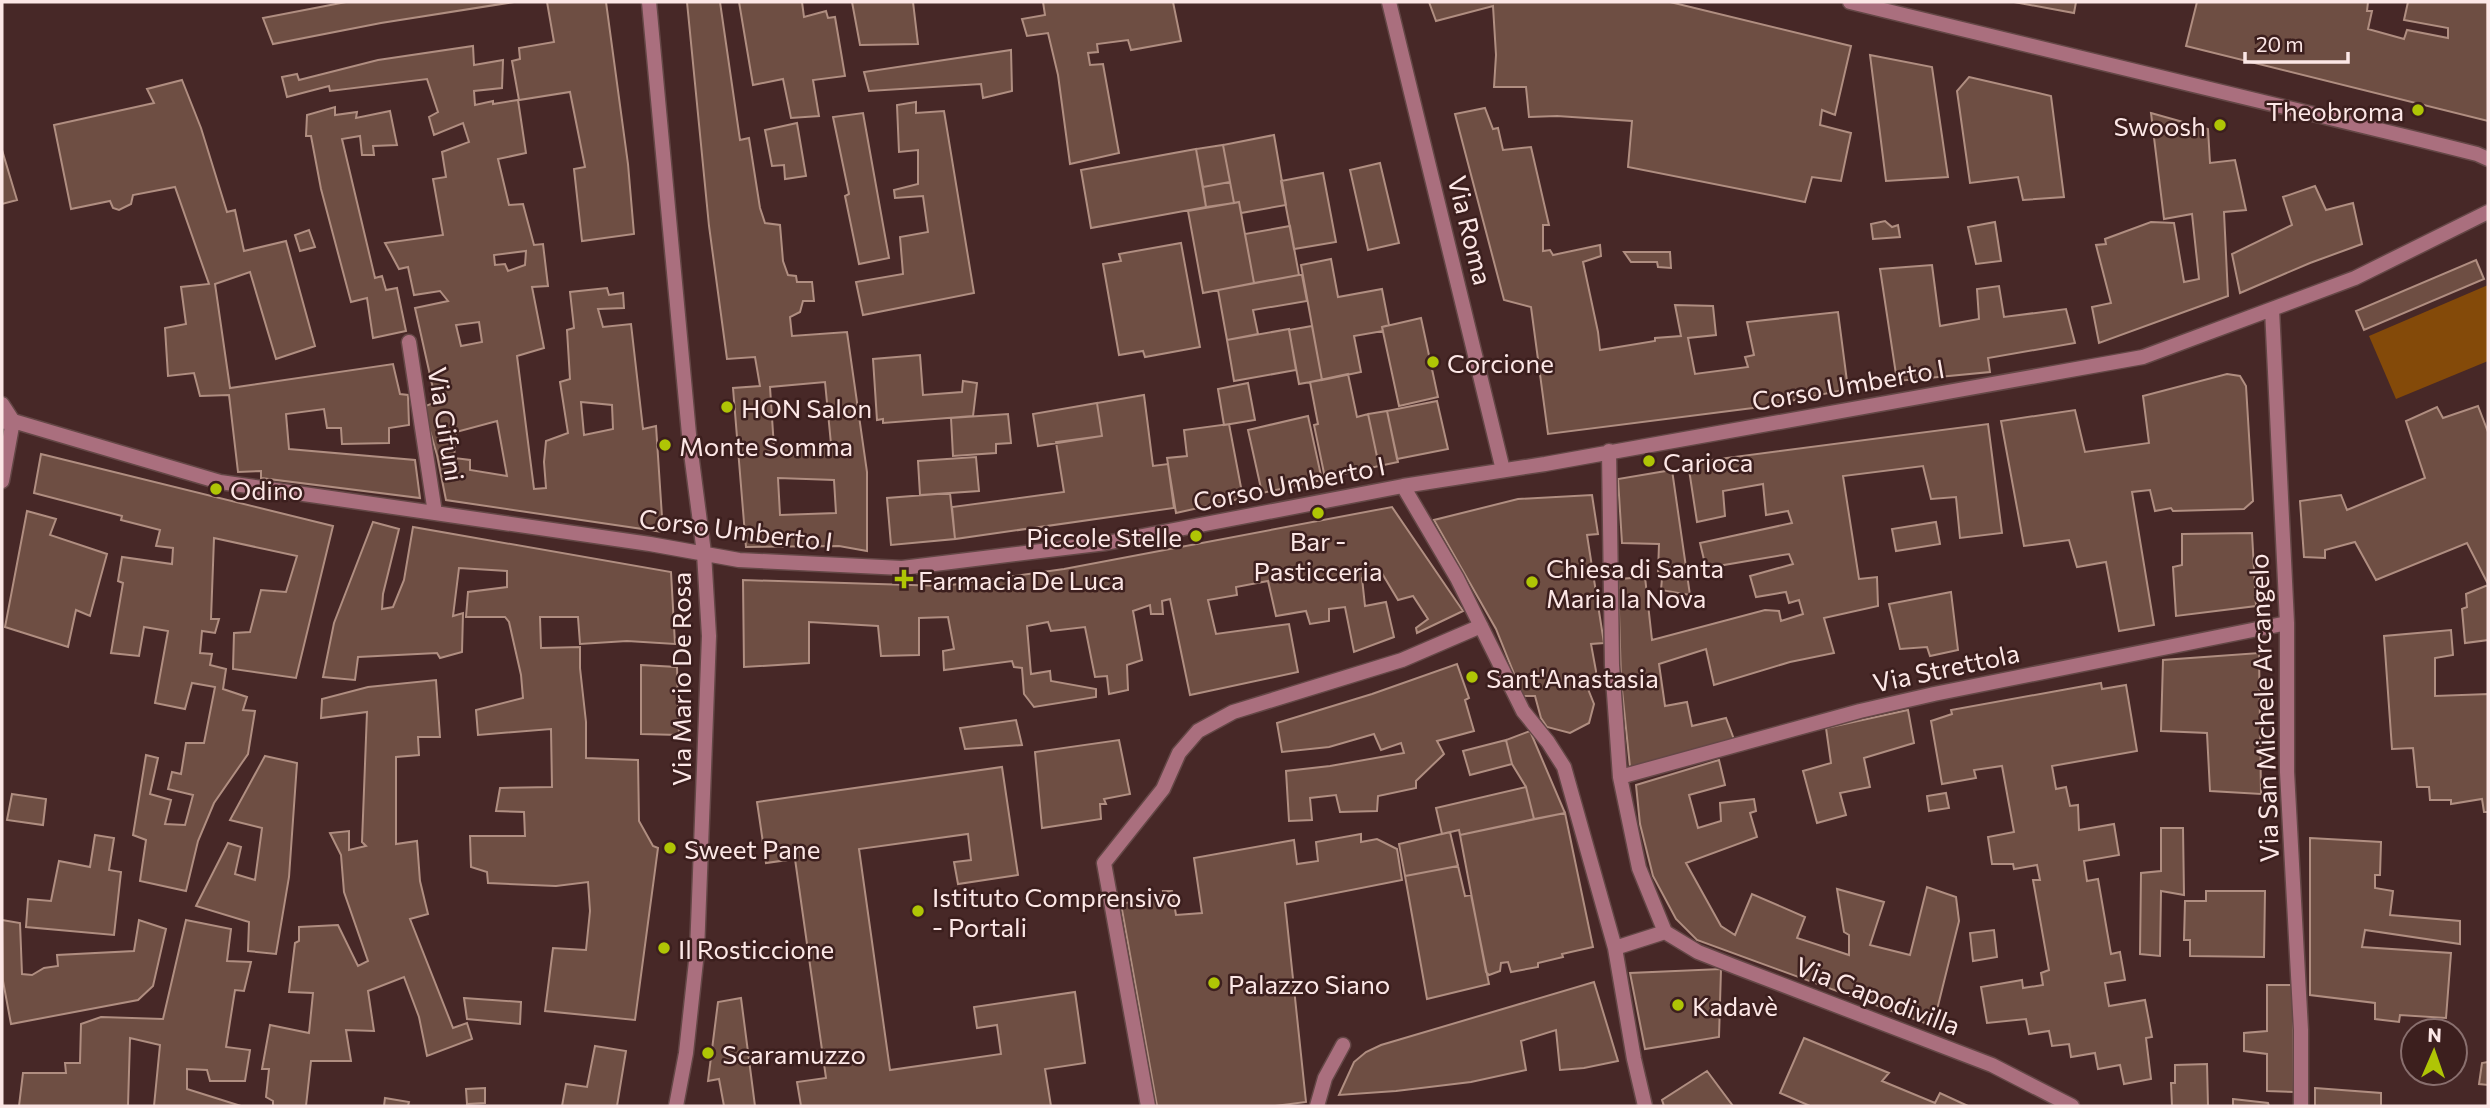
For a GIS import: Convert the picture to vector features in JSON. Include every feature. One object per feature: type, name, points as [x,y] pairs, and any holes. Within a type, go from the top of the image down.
[{"type":"street","name":"Via Mario De Rosa","points":[[649,2],[690,445],[704,553],[709,636],[699,923],[686,1053],[676,1106]]},
{"type":"street","name":"Via Roma","points":[[1390,2],[1503,470]]},
{"type":"street","points":[[1850,2],[2425,141],[2488,159]]},
{"type":"street","name":"Corso Umberto I","points":[[7,421],[220,482],[739,560],[902,568],[953,564],[1106,543],[1403,486],[2143,358],[2355,278],[2488,212]]},
{"type":"street","name":"Via San Michele Arcangelo","points":[[2272,309],[2287,623],[2287,772],[2301,1030],[2301,1106]]},
{"type":"street","name":"Via Gifuni","points":[[409,342],[435,513]]},
{"type":"street","points":[[2,404],[7,421],[2,481]]},
{"type":"street","points":[[1608,451],[1612,665],[1620,777],[1639,868],[1665,932],[1615,948]]},
{"type":"street","points":[[1403,486],[1457,578],[1522,711],[1548,742],[1564,767],[1615,948],[1634,1059],[1646,1106]]},
{"type":"street","name":"Via Strettola","points":[[1620,777],[1860,711],[2287,623]]},
{"type":"street","points":[[1148,1106],[1104,863],[1163,789],[1179,753],[1198,731],[1233,712],[1402,660],[1481,626]]},
{"type":"street","name":"Via Capodivilla","points":[[1665,932],[1698,952],[1992,1065],[2072,1106]]},
{"type":"street","points":[[1317,1106],[1325,1078],[1343,1045]]},
{"type":"shaded area","points":[[2488,285],[2488,361],[2396,399],[2369,336]]},
{"type":"building","points":[[346,2],[514,2],[381,23],[273,44],[263,18]]},
{"type":"building","points":[[547,2],[606,2],[628,164],[634,234],[582,241],[574,169],[585,167],[570,92],[519,100],[512,61],[520,59],[519,48],[554,42]]},
{"type":"building","points":[[687,2],[720,2],[740,140],[749,138],[760,208],[765,223],[780,225],[783,261],[788,275],[796,276],[797,282],[812,282],[814,301],[803,301],[800,312],[790,317],[792,336],[847,332],[867,472],[867,551],[839,546],[746,547],[733,388],[760,386],[755,357],[727,359],[709,226]],"holes":[[[825,382],[831,444],[774,448],[770,387]],[[778,478],[834,480],[836,513],[780,515]]]},
{"type":"building","points":[[739,2],[802,2],[804,17],[826,11],[828,18],[835,17],[845,76],[813,80],[819,116],[791,118],[783,79],[753,85]]},
{"type":"building","points":[[852,2],[913,2],[918,44],[860,45]]},
{"type":"building","points":[[1043,2],[1173,2],[1181,41],[1131,50],[1128,40],[1097,44],[1098,52],[1088,53],[1090,65],[1103,64],[1119,153],[1070,164],[1058,75],[1048,33],[1027,36],[1022,19],[1045,15]]},
{"type":"building","points":[[1429,2],[1670,2],[1851,46],[1835,115],[1822,110],[1820,125],[1851,133],[1841,181],[1812,177],[1805,202],[1628,167],[1632,121],[1529,117],[1526,87],[1494,87],[1496,55],[1493,6],[1436,21]]},
{"type":"building","points":[[2014,2],[2076,2],[2074,13]]},
{"type":"building","points":[[2197,2],[2368,2],[2367,11],[2372,11],[2368,29],[2404,39],[2407,30],[2448,38],[2448,28],[2404,20],[2408,2],[2487,2],[2488,121],[2186,46]]},
{"type":"building","points":[[473,46],[474,65],[503,60],[502,88],[474,91],[475,105],[518,100],[526,153],[498,159],[509,205],[523,204],[534,245],[543,244],[548,286],[532,287],[544,348],[517,356],[534,489],[546,488],[546,441],[568,433],[560,382],[570,379],[567,330],[574,328],[570,292],[607,288],[609,295],[623,293],[624,308],[598,309],[603,327],[631,324],[643,429],[656,426],[663,532],[446,500],[423,407],[436,402],[415,308],[448,301],[440,291],[414,295],[408,267],[399,269],[385,243],[443,235],[433,179],[446,177],[442,152],[469,142],[463,123],[434,135],[429,117],[438,112],[427,79],[330,91],[329,86],[287,97],[282,77],[297,74],[299,80],[378,60]],"holes":[[[526,251],[525,265],[508,271],[505,264],[495,265],[494,255]],[[479,322],[482,342],[461,346],[456,325]],[[581,402],[612,405],[613,429],[584,435]],[[497,421],[507,476],[470,470],[470,460],[454,458],[456,432]]]},
{"type":"building","points":[[1011,50],[1012,91],[983,98],[981,84],[869,91],[864,72]]},
{"type":"building","points":[[1870,55],[1932,67],[1948,177],[1886,181]]},
{"type":"building","points":[[1969,77],[2051,96],[2064,197],[2023,200],[2018,177],[1970,183],[1957,91]]},
{"type":"building","points":[[182,80],[201,128],[227,212],[235,210],[244,251],[286,241],[315,346],[276,359],[250,272],[215,284],[230,388],[393,364],[400,394],[408,395],[409,425],[389,428],[389,443],[342,444],[341,428],[327,428],[324,409],[286,414],[289,449],[415,460],[420,498],[261,478],[261,471],[238,472],[229,395],[200,396],[194,373],[168,376],[165,328],[186,324],[181,287],[209,284],[175,187],[133,195],[131,204],[119,210],[113,208],[110,201],[71,209],[54,125],[154,103],[147,89]]},
{"type":"building","points":[[916,102],[916,113],[944,111],[974,293],[863,315],[856,282],[903,274],[900,237],[928,232],[923,196],[895,198],[894,190],[918,184],[918,150],[899,152],[897,105]]},
{"type":"building","points":[[335,107],[335,115],[357,112],[356,118],[390,111],[397,145],[373,146],[374,155],[362,155],[360,136],[342,139],[375,278],[382,276],[386,290],[397,288],[406,331],[373,338],[367,298],[351,302],[321,189],[311,136],[306,136],[307,115]]},
{"type":"building","points":[[1485,108],[1493,129],[1498,128],[1503,150],[1531,147],[1549,225],[1543,225],[1543,251],[1550,250],[1553,255],[1600,245],[1601,256],[1583,262],[1600,350],[1655,341],[1655,338],[1681,336],[1675,305],[1713,306],[1716,335],[1688,338],[1695,374],[1748,367],[1745,357],[1754,355],[1747,322],[1838,312],[1848,389],[1761,407],[1548,434],[1531,307],[1504,300],[1455,114]]},
{"type":"building","points":[[863,113],[889,258],[859,264],[845,196],[849,194],[833,117]]},
{"type":"building","points":[[2151,113],[2208,129],[2210,163],[2235,160],[2246,210],[2224,212],[2228,296],[2099,343],[2092,307],[2111,303],[2096,245],[2106,244],[2105,239],[2151,222],[2174,223],[2184,282],[2199,279],[2192,214],[2164,219]]},
{"type":"building","points":[[797,123],[806,176],[785,179],[784,165],[772,166],[765,130]]},
{"type":"building","points":[[1274,135],[1286,205],[1241,213],[1239,202],[1234,203],[1223,145]]},
{"type":"building","points":[[1223,145],[1230,182],[1203,187],[1196,149]]},
{"type":"building","points":[[1196,149],[1206,207],[1091,228],[1081,170]]},
{"type":"building","points":[[2,150],[17,200],[2,204]]},
{"type":"building","points":[[1380,163],[1399,243],[1368,250],[1350,170]]},
{"type":"building","points":[[1323,173],[1336,242],[1294,249],[1281,181]]},
{"type":"building","points":[[1230,182],[1234,203],[1206,207],[1203,187]]},
{"type":"building","points":[[2315,186],[2326,210],[2353,203],[2362,244],[2240,293],[2232,254],[2292,225],[2283,197]]},
{"type":"building","points":[[1239,202],[1254,283],[1203,293],[1188,211]]},
{"type":"building","points":[[1885,221],[1892,227],[1898,225],[1900,237],[1873,239],[1871,224]]},
{"type":"building","points":[[1995,222],[2001,261],[1976,264],[1968,227]]},
{"type":"building","points":[[1290,226],[1299,275],[1254,283],[1245,234]]},
{"type":"building","points":[[309,230],[315,247],[300,251],[295,235]]},
{"type":"building","points":[[1181,243],[1200,347],[1145,357],[1143,351],[1119,355],[1103,264],[1121,261],[1119,254]]},
{"type":"building","points":[[1624,252],[1670,252],[1671,268],[1658,267],[1657,262],[1631,262]]},
{"type":"building","points":[[1331,259],[1338,297],[1382,289],[1389,325],[1382,327],[1383,331],[1354,336],[1361,372],[1322,380],[1301,265]]},
{"type":"building","points":[[2476,260],[2484,279],[2364,330],[2356,311]]},
{"type":"building","points":[[1932,265],[1940,326],[1979,319],[1977,289],[1999,286],[2004,317],[2066,309],[2075,343],[1988,358],[1990,372],[1897,381],[1880,269]]},
{"type":"building","points":[[1302,275],[1307,301],[1253,310],[1258,334],[1227,340],[1218,290]]},
{"type":"building","points":[[1421,318],[1438,397],[1399,406],[1382,327]]},
{"type":"building","points":[[1312,326],[1322,380],[1299,384],[1289,330]]},
{"type":"building","points":[[1289,329],[1296,370],[1234,381],[1227,340]]},
{"type":"building","points":[[920,355],[923,395],[962,392],[963,381],[977,383],[973,416],[883,423],[883,419],[877,420],[873,359]]},
{"type":"building","points":[[1348,374],[1357,417],[1368,414],[1379,466],[1325,478],[1314,425],[1318,424],[1310,382]]},
{"type":"building","points":[[2227,374],[2240,376],[2246,386],[2253,501],[2244,509],[2173,511],[2171,508],[2155,511],[2150,490],[2132,492],[2154,625],[2119,631],[2106,562],[2077,567],[2069,540],[2024,546],[2001,421],[2075,410],[2085,452],[2149,443],[2143,396]]},
{"type":"building","points":[[1248,383],[1255,420],[1224,425],[1218,389]]},
{"type":"building","points":[[1144,395],[1153,466],[1168,464],[1174,508],[955,539],[952,507],[1064,492],[1056,442],[1102,436],[1097,403]]},
{"type":"building","points":[[1437,401],[1448,449],[1397,459],[1387,411]]},
{"type":"building","points":[[1097,403],[1102,436],[1038,446],[1033,414]]},
{"type":"building","points":[[2478,406],[2488,432],[2488,584],[2467,543],[2376,580],[2355,542],[2325,550],[2325,558],[2304,557],[2300,501],[2341,495],[2347,510],[2425,478],[2406,421],[2437,407],[2443,418]]},
{"type":"building","points":[[1387,411],[1398,462],[1379,466],[1368,414]]},
{"type":"building","points":[[1008,414],[1011,443],[996,444],[996,453],[953,456],[951,418]]},
{"type":"building","points":[[1308,416],[1322,480],[1262,493],[1248,430]]},
{"type":"building","points":[[1229,424],[1243,498],[1176,513],[1167,458],[1187,456],[1184,430]]},
{"type":"building","points":[[1988,424],[2002,533],[1960,538],[1956,497],[1931,499],[1923,466],[1843,476],[1859,579],[1877,577],[1878,606],[1824,618],[1834,653],[1790,662],[1714,685],[1706,649],[1659,664],[1665,706],[1687,702],[1692,726],[1726,718],[1735,742],[1630,767],[1621,680],[1618,579],[1645,577],[1652,640],[1765,610],[1779,611],[1781,621],[1803,614],[1799,600],[1789,603],[1786,592],[1756,597],[1750,576],[1793,564],[1789,554],[1706,568],[1700,543],[1792,523],[1788,511],[1766,515],[1763,484],[1723,491],[1725,516],[1697,522],[1688,463]]},
{"type":"building","points":[[41,454],[333,526],[296,678],[233,669],[234,633],[250,632],[261,590],[286,592],[297,556],[214,538],[211,619],[219,619],[215,633],[202,631],[200,653],[212,654],[210,665],[226,669],[223,689],[247,697],[243,710],[255,711],[248,754],[214,803],[198,841],[186,891],[140,881],[146,840],[133,835],[146,755],[158,758],[150,794],[171,800],[165,824],[185,825],[193,795],[168,789],[172,772],[181,774],[186,743],[204,743],[215,687],[192,683],[185,709],[155,703],[168,631],[144,627],[139,656],[111,653],[123,583],[118,581],[122,557],[172,564],[173,548],[156,546],[160,530],[121,520],[122,516],[34,493]]},
{"type":"building","points":[[976,457],[979,491],[920,495],[918,461]]},
{"type":"building","points":[[1672,470],[1690,595],[1661,590],[1662,578],[1658,573],[1659,544],[1622,543],[1618,479]]},
{"type":"building","points":[[950,493],[955,539],[891,545],[887,498]]},
{"type":"building","name":"Chiesa di Santa Maria la Nova","points":[[1592,495],[1598,534],[1587,535],[1604,643],[1591,644],[1596,682],[1586,684],[1594,704],[1589,723],[1570,733],[1547,727],[1541,718],[1535,696],[1523,696],[1496,629],[1434,520],[1518,499]]},
{"type":"building","points":[[1392,507],[1463,611],[1417,633],[1416,628],[1428,619],[1413,596],[1398,600],[1380,570],[1362,578],[1365,606],[1386,602],[1394,637],[1354,652],[1345,607],[1329,609],[1329,621],[1310,624],[1306,611],[1276,616],[1268,581],[1236,587],[1237,595],[1208,600],[1216,634],[1289,624],[1298,672],[1190,695],[1170,599],[1162,601],[1163,614],[1151,614],[1150,605],[1133,611],[1142,660],[1127,665],[1128,690],[1109,694],[1107,676],[1095,677],[1085,627],[1051,631],[1048,622],[1027,626],[1031,674],[1050,671],[1051,681],[1096,689],[1096,697],[1034,707],[1024,694],[1022,668],[1014,667],[1012,661],[944,670],[943,651],[954,649],[948,617],[919,618],[919,655],[881,656],[878,626],[809,622],[809,663],[744,667],[743,580],[944,586],[1064,569]]},
{"type":"building","points":[[27,511],[56,519],[50,535],[107,554],[90,616],[76,610],[68,647],[5,627]]},
{"type":"building","points":[[373,522],[399,529],[383,594],[382,609],[393,607],[404,580],[413,527],[671,572],[675,644],[627,641],[580,644],[578,617],[540,617],[541,648],[580,647],[586,758],[638,760],[639,821],[653,846],[658,848],[635,1020],[545,1011],[553,948],[586,950],[590,911],[588,882],[556,886],[488,883],[487,872],[471,867],[470,836],[525,836],[524,812],[496,811],[500,788],[552,787],[551,729],[478,735],[476,710],[523,698],[521,675],[509,622],[505,617],[466,617],[468,592],[507,587],[507,571],[459,568],[453,616],[463,613],[462,652],[440,658],[437,653],[358,657],[355,680],[323,677],[334,623]]},
{"type":"building","points":[[1936,522],[1940,544],[1896,551],[1892,529]]},
{"type":"building","points":[[2252,533],[2256,606],[2176,616],[2173,567],[2182,565],[2182,534]]},
{"type":"building","points":[[2488,585],[2488,640],[2465,643],[2462,609],[2467,607],[2466,594]]},
{"type":"building","points":[[1951,592],[1958,650],[1930,656],[1927,647],[1900,649],[1889,604]]},
{"type":"building","points":[[2451,630],[2453,655],[2435,658],[2435,696],[2488,694],[2488,812],[2484,812],[2482,799],[2451,804],[2451,800],[2430,800],[2429,787],[2417,787],[2413,748],[2392,749],[2384,636]]},
{"type":"building","points":[[2259,653],[2261,794],[2210,791],[2207,733],[2161,731],[2163,660]]},
{"type":"building","points":[[1457,664],[1469,698],[1465,700],[1474,731],[1437,741],[1444,754],[1416,781],[1416,788],[1378,796],[1377,811],[1340,812],[1336,795],[1310,798],[1312,820],[1289,821],[1286,771],[1404,753],[1401,743],[1381,750],[1374,734],[1329,747],[1282,752],[1277,723]]},
{"type":"building","points":[[641,665],[677,667],[679,735],[641,734]]},
{"type":"building","points":[[436,680],[440,737],[418,737],[419,755],[396,757],[396,844],[417,841],[420,881],[428,914],[410,919],[453,1028],[467,1023],[472,1039],[427,1056],[419,1017],[404,977],[368,991],[374,1031],[346,1030],[351,1061],[311,1061],[306,1106],[273,1106],[273,1101],[266,1097],[269,1069],[262,1069],[270,1025],[309,1033],[313,993],[289,992],[295,943],[299,941],[299,927],[338,925],[358,966],[368,961],[344,892],[341,855],[330,833],[349,831],[349,850],[366,846],[362,842],[367,712],[321,718],[322,699],[368,687]]},
{"type":"building","points":[[2101,683],[2102,689],[2126,685],[2137,751],[2052,766],[2056,789],[2066,787],[2070,806],[2078,805],[2079,830],[2114,824],[2119,855],[2084,861],[2087,881],[2098,879],[2111,954],[2120,952],[2125,980],[2105,983],[2109,1006],[2145,1000],[2152,1037],[2146,1038],[2151,1079],[2124,1084],[2120,1065],[2098,1069],[2095,1053],[2071,1057],[2069,1044],[2052,1046],[2049,1031],[2029,1034],[2026,1019],[1987,1023],[1981,987],[2022,980],[2023,988],[2043,985],[2041,973],[2049,970],[2033,880],[2040,880],[2037,865],[2014,869],[2013,864],[1992,864],[1988,837],[2014,832],[2002,766],[1974,770],[1976,778],[1942,784],[1931,721],[1952,714],[1951,710]]},
{"type":"building","points":[[1908,710],[1914,743],[1864,758],[1870,787],[1840,793],[1846,815],[1817,823],[1803,771],[1831,763],[1826,728]]},
{"type":"building","points":[[1016,720],[1022,745],[965,749],[960,728]]},
{"type":"building","points":[[1530,731],[1565,813],[1534,819],[1526,787],[1512,764],[1506,740]]},
{"type":"building","points":[[1119,740],[1130,794],[1104,799],[1106,804],[1100,804],[1101,819],[1042,828],[1035,752]]},
{"type":"building","points":[[1506,740],[1512,764],[1470,775],[1463,751]]},
{"type":"building","points":[[265,756],[297,763],[289,877],[276,954],[248,951],[249,922],[196,906],[228,843],[241,847],[235,874],[255,880],[262,828],[230,820]]},
{"type":"building","points":[[1719,760],[1725,785],[1689,795],[1698,828],[1721,821],[1720,803],[1754,799],[1756,811],[1750,813],[1757,837],[1686,863],[1721,926],[1735,935],[1752,894],[1805,917],[1797,938],[1849,955],[1849,935],[1844,932],[1837,889],[1884,902],[1870,945],[1910,955],[1927,887],[1956,897],[1959,921],[1933,1026],[1697,940],[1676,919],[1653,876],[1640,824],[1636,785]]},
{"type":"building","points":[[1002,767],[1018,875],[958,884],[954,862],[971,860],[968,834],[859,849],[890,1070],[1001,1054],[997,1025],[977,1028],[974,1007],[1075,992],[1085,1063],[1045,1069],[1051,1106],[801,1106],[797,1082],[826,1078],[795,859],[766,863],[757,802]]},
{"type":"building","points":[[1526,787],[1534,819],[1460,835],[1459,830],[1442,834],[1436,808]]},
{"type":"building","points":[[1946,793],[1949,808],[1929,811],[1927,796]]},
{"type":"building","points":[[12,794],[46,799],[43,825],[7,820]]},
{"type":"building","points":[[1565,813],[1593,947],[1562,954],[1563,957],[1538,963],[1538,967],[1511,972],[1508,962],[1501,963],[1500,971],[1489,975],[1486,972],[1460,835]]},
{"type":"building","points":[[2161,828],[2183,828],[2184,895],[2161,891],[2160,956],[2140,954],[2141,873],[2161,871]]},
{"type":"building","points":[[1450,832],[1458,866],[1405,876],[1399,844]]},
{"type":"building","name":"Palazzo Siano","points":[[1361,834],[1361,842],[1377,839],[1397,849],[1402,880],[1285,903],[1306,1102],[1275,1106],[1157,1106],[1121,904],[1164,895],[1163,891],[1172,891],[1176,915],[1202,913],[1194,858],[1294,840],[1297,864],[1318,861],[1316,842]]},
{"type":"building","points":[[95,835],[114,838],[109,870],[121,872],[114,935],[26,927],[28,899],[51,901],[59,861],[90,867]]},
{"type":"building","points":[[2310,838],[2381,842],[2380,875],[2375,875],[2375,888],[2393,891],[2390,915],[2460,921],[2460,944],[2365,930],[2362,947],[2451,953],[2446,1017],[2400,1015],[2399,1022],[2375,1019],[2375,1003],[2310,995]]},
{"type":"building","points":[[1458,866],[1465,896],[1471,895],[1489,984],[1427,999],[1405,876]]},
{"type":"building","points":[[2206,891],[2265,891],[2264,957],[2190,956],[2190,940],[2184,940],[2185,901],[2206,901]]},
{"type":"building","points":[[2,920],[20,923],[22,974],[32,975],[44,968],[58,966],[57,955],[134,951],[139,920],[166,929],[153,986],[138,1000],[11,1024],[3,981]]},
{"type":"building","points":[[186,920],[231,929],[227,961],[251,962],[244,991],[235,990],[226,1047],[250,1050],[245,1081],[210,1081],[207,1070],[187,1069],[187,1089],[241,1106],[154,1106],[160,1045],[130,1038],[128,1106],[19,1106],[23,1073],[66,1073],[65,1063],[80,1063],[81,1024],[101,1017],[163,1019]]},
{"type":"building","points":[[1994,930],[1997,957],[1973,961],[1970,933]]},
{"type":"building","name":"Kadavè","points":[[1721,969],[1719,1037],[1645,1049],[1630,973]]},
{"type":"building","points":[[1594,982],[1618,1061],[1560,1070],[1556,1030],[1521,1041],[1526,1070],[1471,1082],[1339,1095],[1354,1062],[1381,1045]]},
{"type":"building","points":[[2267,985],[2293,985],[2294,1092],[2267,1091],[2267,1054],[2244,1051],[2244,1033],[2267,1031]]},
{"type":"building","points":[[464,998],[521,1002],[520,1024],[467,1019]]},
{"type":"building","points":[[741,998],[755,1106],[724,1106],[719,1079],[708,1081],[718,1002]]},
{"type":"building","points":[[1804,1038],[1889,1073],[1882,1081],[1935,1103],[1940,1093],[1968,1106],[1810,1106],[1780,1093]]},
{"type":"building","points":[[595,1046],[626,1051],[617,1106],[562,1106],[566,1084],[587,1087]]},
{"type":"building","points":[[2488,1062],[2488,1085],[2479,1084],[2482,1063]]},
{"type":"building","points":[[2207,1064],[2208,1106],[2172,1106],[2171,1083],[2175,1083],[2175,1065]]},
{"type":"building","points":[[1707,1071],[1733,1106],[1664,1106],[1662,1100]]},
{"type":"building","points":[[485,1088],[485,1103],[467,1104],[466,1089]]},
{"type":"building","points":[[2315,1088],[2381,1093],[2381,1106],[2315,1106]]},
{"type":"building","points":[[385,1098],[409,1102],[408,1106],[384,1106]]},
{"type":"building","points":[[2233,1099],[2268,1103],[2269,1106],[2233,1106]]},
{"type":"place","name":"Theobroma","points":[[2418,110]]},
{"type":"place","name":"Swoosh","points":[[2220,125]]},
{"type":"place","name":"Corcione","points":[[1433,362]]},
{"type":"place","name":"HON Salon","points":[[727,407]]},
{"type":"place","name":"Monte Somma","points":[[665,445]]},
{"type":"place","name":"Carioca","points":[[1649,461]]},
{"type":"place","name":"Odino","points":[[216,489]]},
{"type":"place","name":"Bar - Pasticceria","points":[[1318,513]]},
{"type":"place","name":"Piccole Stelle","points":[[1196,536]]},
{"type":"place","name":"Farmacia De Luca","points":[[904,579]]},
{"type":"place","name":"Chiesa di Santa Maria la Nova","points":[[1532,582]]},
{"type":"place","name":"Sant'Anastasia","points":[[1472,677]]},
{"type":"place","name":"Sweet Pane","points":[[670,848]]},
{"type":"place","name":"Istituto Comprensivo - Portali","points":[[918,911]]},
{"type":"place","name":"Il Rosticcione","points":[[664,948]]},
{"type":"place","name":"Palazzo Siano","points":[[1214,983]]},
{"type":"place","name":"Kadavè","points":[[1678,1005]]},
{"type":"place","name":"Scaramuzzo","points":[[708,1053]]}]
